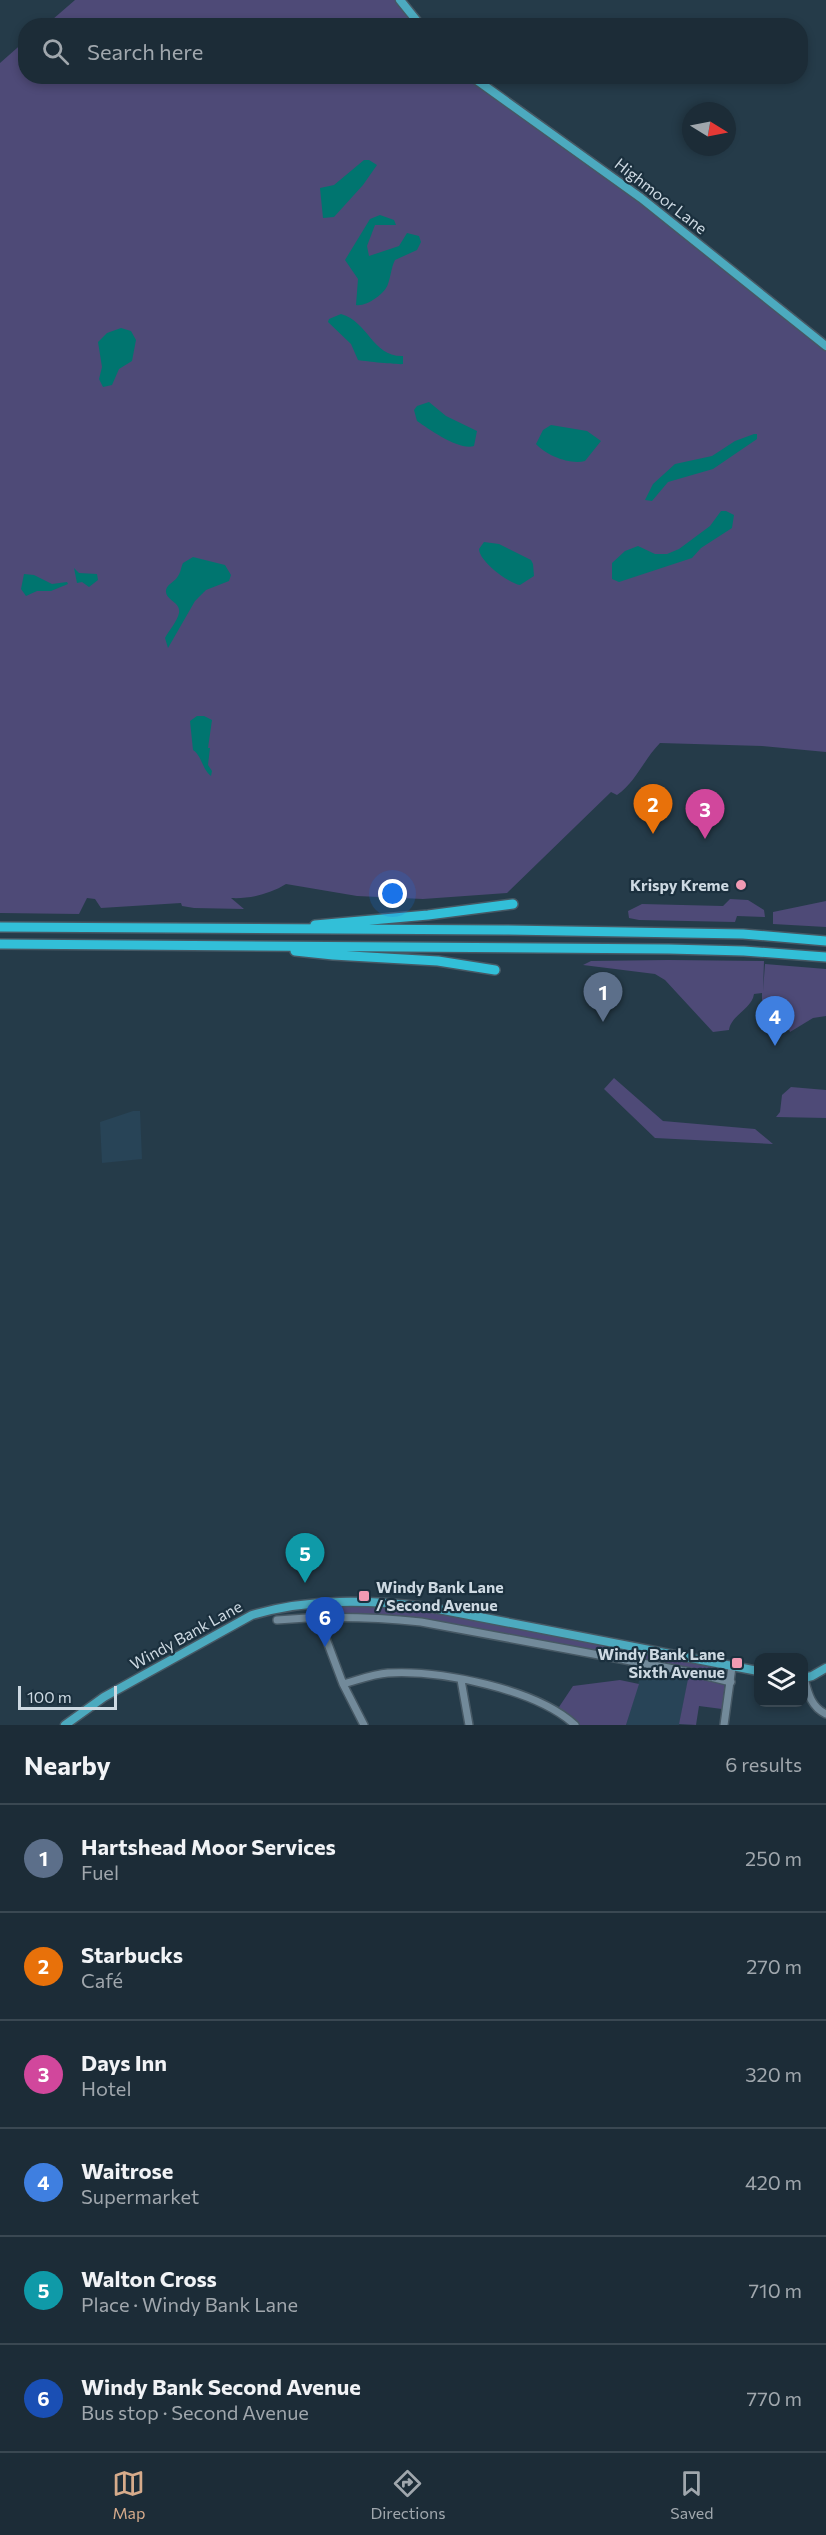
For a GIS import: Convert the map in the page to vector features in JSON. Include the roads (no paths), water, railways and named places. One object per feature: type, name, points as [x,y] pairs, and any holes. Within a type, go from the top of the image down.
[{"type":"highway","points":[[259,929],[428,915],[513,904]]},
{"type":"highway","points":[[0,927],[743,934],[826,940]]},
{"type":"highway","points":[[0,944],[679,949],[826,957]]},
{"type":"highway","points":[[251,945],[333,955],[438,961],[495,970]]},
{"type":"main road","points":[[400,0],[415,18]]},
{"type":"main road","name":"Highmoor Lane","points":[[482,84],[641,198],[826,346]]},
{"type":"main road","name":"Windy Bank Lane","points":[[65,1725],[105,1697],[252,1615],[313,1604],[385,1602],[428,1607],[754,1670]]},
{"type":"main road","points":[[808,1677],[826,1668]]},
{"type":"street","points":[[313,1604],[343,1684],[364,1725]]},
{"type":"street","points":[[277,1620],[317,1616],[380,1617],[421,1622],[690,1672],[731,1682]]},
{"type":"street","points":[[724,1725],[732,1667]]},
{"type":"street","points":[[343,1684],[385,1673],[416,1672],[511,1690],[534,1698],[557,1710],[575,1725]]},
{"type":"street","points":[[461,1680],[469,1725]]},
{"type":"street","points":[[808,1692],[818,1711],[826,1714]]},
{"type":"place","name":"Starbucks","points":[[653,834]]},
{"type":"place","name":"Days Inn","points":[[705,839]]},
{"type":"place","name":"Krispy Kreme","points":[[741,885]]},
{"type":"place","name":"Hartshead Moor Services","points":[[603,1022]]},
{"type":"place","name":"Waitrose","points":[[775,1046]]},
{"type":"place","name":"Walton Cross","points":[[305,1583]]},
{"type":"place","name":"Windy Bank Lane / Second Avenue","points":[[364,1596]]},
{"type":"place","name":"Windy Bank Second Avenue","points":[[325,1647]]},
{"type":"place","name":"Windy Bank Lane Sixth Avenue","points":[[737,1663]]}]
